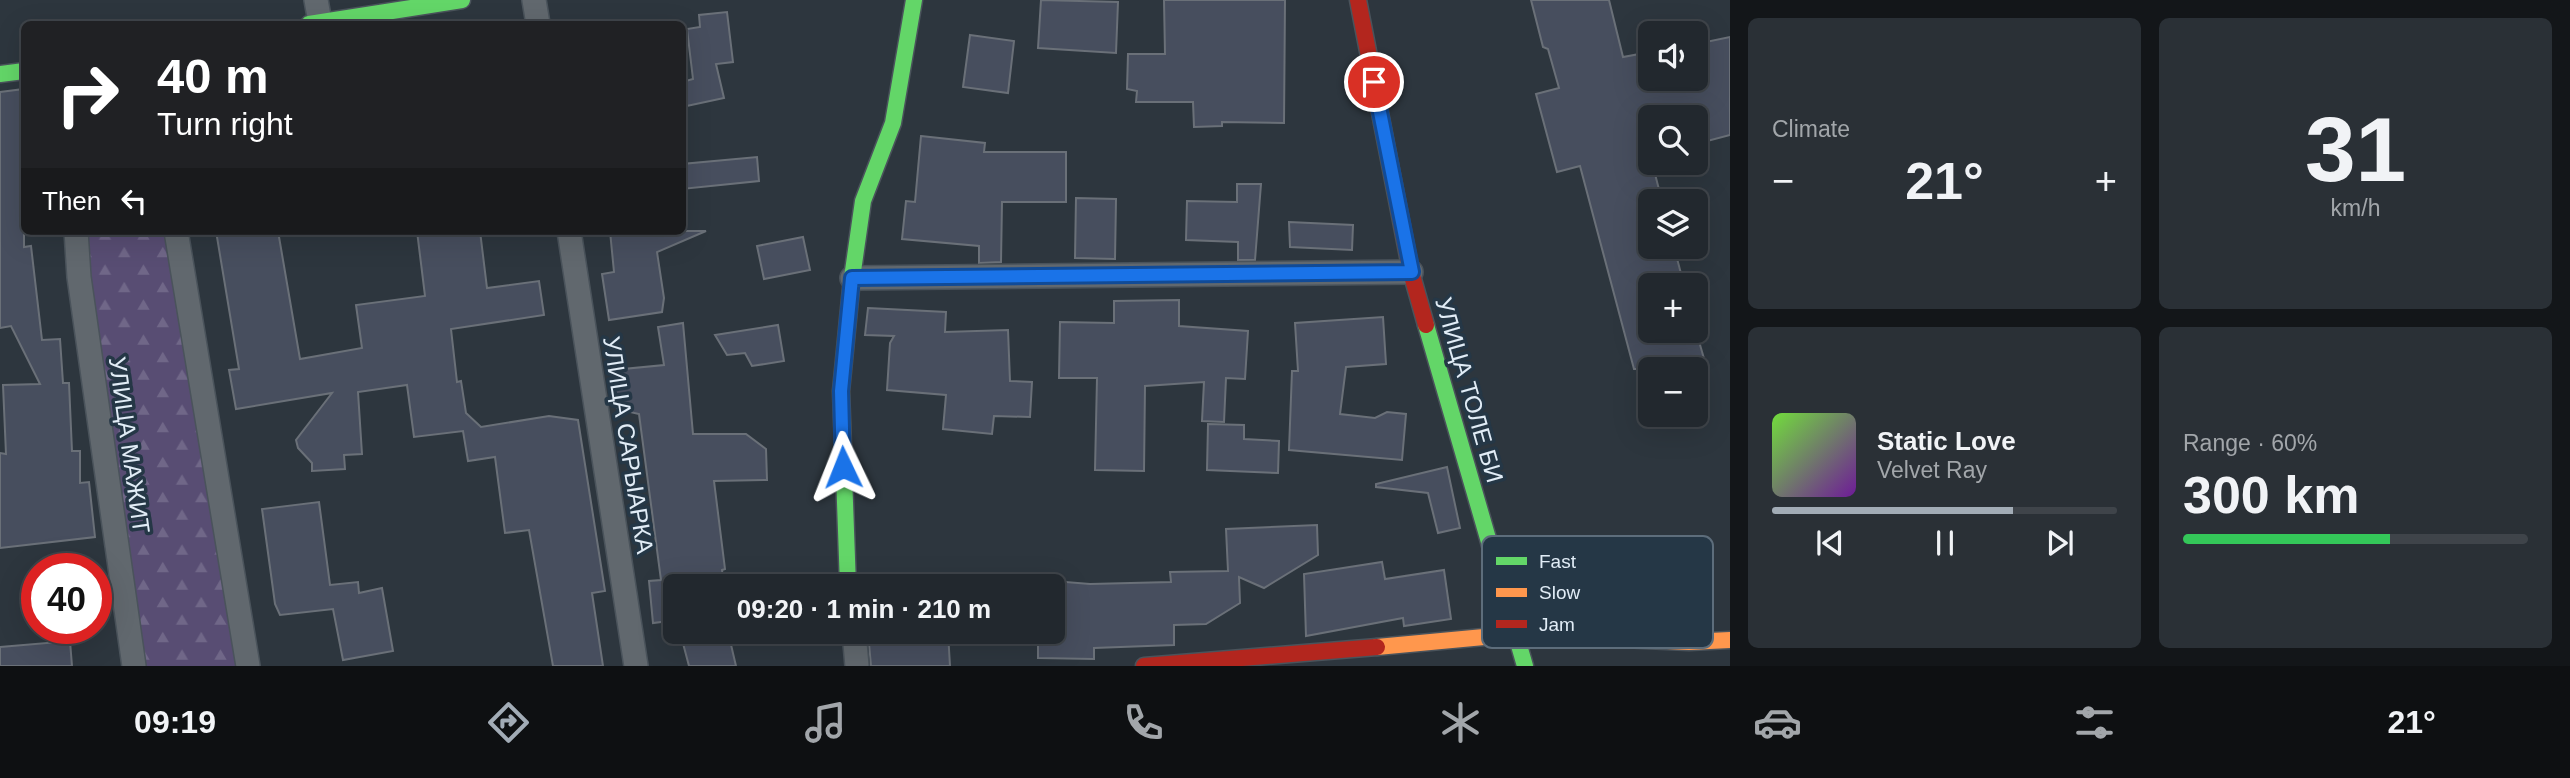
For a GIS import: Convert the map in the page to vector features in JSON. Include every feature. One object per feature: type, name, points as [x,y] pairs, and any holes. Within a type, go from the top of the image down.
[{"type":"street","points":[[315,16],[462,0]]},
{"type":"street","points":[[534,0],[538,21]]},
{"type":"street","points":[[848,574],[841,391],[852,278],[863,201],[893,123],[914,0]]},
{"type":"street","name":"УЛИЦА ТОЛЕ БИ","points":[[1358,0],[1412,272],[1488,536]]},
{"type":"street","points":[[0,74],[21,71]]},
{"type":"street","name":"УЛИЦА МАЖИТ","points":[[76,235],[79,277],[134,666]]},
{"type":"street","points":[[177,235],[248,666]]},
{"type":"street","name":"УЛИЦА САРЫАРКА","points":[[570,235],[636,666]]},
{"type":"street","points":[[852,278],[1412,272]]},
{"type":"street","points":[[1144,666],[1246,663],[1482,638]]},
{"type":"street","points":[[854,644],[857,666]]},
{"type":"street","name":"УЛИЦА ТОЛЕ БИ","points":[[1520,648],[1525,666]]},
{"type":"green space","points":[[82,235],[179,235],[254,666],[138,666]]},
{"type":"building","points":[[1041,0],[1118,2],[1116,53],[1038,48]]},
{"type":"building","points":[[1164,0],[1285,0],[1284,123],[1222,122],[1222,126],[1194,127],[1193,102],[1136,102],[1137,91],[1127,89],[1128,54],[1165,54]]},
{"type":"building","points":[[1531,0],[1609,0],[1623,57],[1638,54],[1638,91],[1708,91],[1708,42],[1730,37],[1730,135],[1708,141],[1708,105],[1638,105],[1638,175],[1655,175],[1659,189],[1638,189],[1638,259],[1677,259],[1681,273],[1638,273],[1638,343],[1699,343],[1704,357],[1638,357],[1638,369],[1634,369],[1580,166],[1557,172],[1536,94],[1559,88],[1548,49],[1543,47]]},
{"type":"building","points":[[727,12],[733,62],[716,64],[724,98],[686,106],[686,81],[693,79],[687,29],[700,27],[699,15]]},
{"type":"building","points":[[970,35],[1014,41],[1008,93],[963,87]]},
{"type":"building","points":[[21,89],[21,235],[24,235],[24,247],[31,246],[42,340],[60,339],[63,383],[69,383],[72,451],[80,451],[80,483],[89,482],[95,537],[0,548],[0,453],[6,454],[3,385],[40,384],[11,326],[0,328],[0,92]]},
{"type":"building","points":[[921,136],[985,143],[984,152],[1066,152],[1066,202],[1002,202],[1001,262],[979,263],[979,246],[902,239],[906,201],[915,202]]},
{"type":"building","points":[[757,157],[759,181],[686,189],[686,164]]},
{"type":"building","points":[[1237,184],[1261,184],[1255,260],[1238,260],[1238,242],[1186,240],[1187,201],[1237,202]]},
{"type":"building","points":[[1076,198],[1116,199],[1115,259],[1075,258]]},
{"type":"building","points":[[1289,222],[1353,225],[1352,250],[1290,247]]},
{"type":"building","points":[[686,231],[706,231],[657,252],[664,298],[662,312],[609,320],[602,274],[614,272],[610,235],[686,235]]},
{"type":"building","points":[[217,235],[279,235],[300,359],[362,348],[356,305],[425,296],[417,235],[480,235],[487,288],[539,281],[544,315],[451,329],[457,382],[461,381],[466,413],[481,427],[549,416],[578,420],[605,591],[592,593],[603,666],[553,666],[529,530],[505,533],[495,457],[468,461],[463,431],[414,437],[407,385],[358,392],[362,454],[344,455],[345,469],[312,471],[312,463],[298,448],[296,440],[332,393],[236,409],[229,370],[239,369]]},
{"type":"building","points":[[803,237],[810,270],[764,279],[757,246]]},
{"type":"building","points":[[1179,300],[1179,326],[1248,331],[1245,379],[1226,378],[1224,422],[1202,421],[1204,382],[1145,386],[1144,471],[1095,470],[1097,378],[1059,378],[1060,322],[1114,323],[1114,301]]},
{"type":"building","points":[[868,308],[946,312],[945,332],[1008,330],[1010,381],[1032,382],[1030,417],[994,416],[992,434],[943,429],[946,395],[887,390],[890,343],[894,336],[865,335]]},
{"type":"building","points":[[1383,317],[1386,364],[1346,367],[1340,414],[1375,418],[1387,412],[1406,414],[1402,460],[1289,450],[1292,371],[1298,371],[1295,323]]},
{"type":"building","points":[[683,323],[693,434],[746,434],[766,449],[767,480],[714,481],[725,569],[722,570],[722,574],[663,574],[663,622],[653,623],[649,581],[661,580],[639,414],[617,409],[613,370],[664,365],[658,327]]},
{"type":"building","points":[[778,325],[784,361],[752,366],[745,353],[727,355],[715,335]]},
{"type":"building","points":[[1208,424],[1244,425],[1244,439],[1279,441],[1278,473],[1207,470]]},
{"type":"building","points":[[1447,467],[1460,528],[1438,533],[1428,493],[1376,487],[1376,484]]},
{"type":"building","points":[[319,502],[330,585],[358,582],[359,593],[382,588],[393,651],[343,660],[333,609],[280,615],[275,604],[262,509]]},
{"type":"building","points":[[1317,525],[1318,555],[1264,588],[1239,577],[1240,603],[1206,624],[1174,625],[1174,645],[1094,648],[1094,659],[1038,658],[1038,644],[1065,644],[1065,582],[1171,582],[1170,572],[1228,571],[1226,529]]},
{"type":"building","points":[[1382,562],[1385,579],[1444,570],[1451,619],[1404,626],[1403,618],[1306,636],[1304,574]]},
{"type":"building","points":[[70,644],[72,666],[0,666],[0,647]]},
{"type":"building","points":[[683,644],[731,644],[736,666],[689,666]]},
{"type":"building","points":[[869,644],[949,644],[950,666],[871,666]]},
{"type":"traffic: fast","points":[[328,21],[462,0]]},
{"type":"traffic: fast","points":[[848,574],[841,391],[852,278],[863,201],[893,123],[914,0]]},
{"type":"traffic: fast","points":[[0,74],[21,71]]},
{"type":"traffic: fast","points":[[1426,325],[1487,536]]},
{"type":"traffic: fast","points":[[1520,648],[1525,666]]},
{"type":"traffic: slow","points":[[1377,647],[1482,637]]},
{"type":"traffic: slow","points":[[1713,641],[1730,640]]},
{"type":"traffic: jam","points":[[1358,0],[1411,272],[1426,325]]},
{"type":"traffic: jam","points":[[1144,666],[1377,647]]},
{"type":"route","points":[[843,467],[841,391],[852,278],[1412,272],[1374,82]]}]
